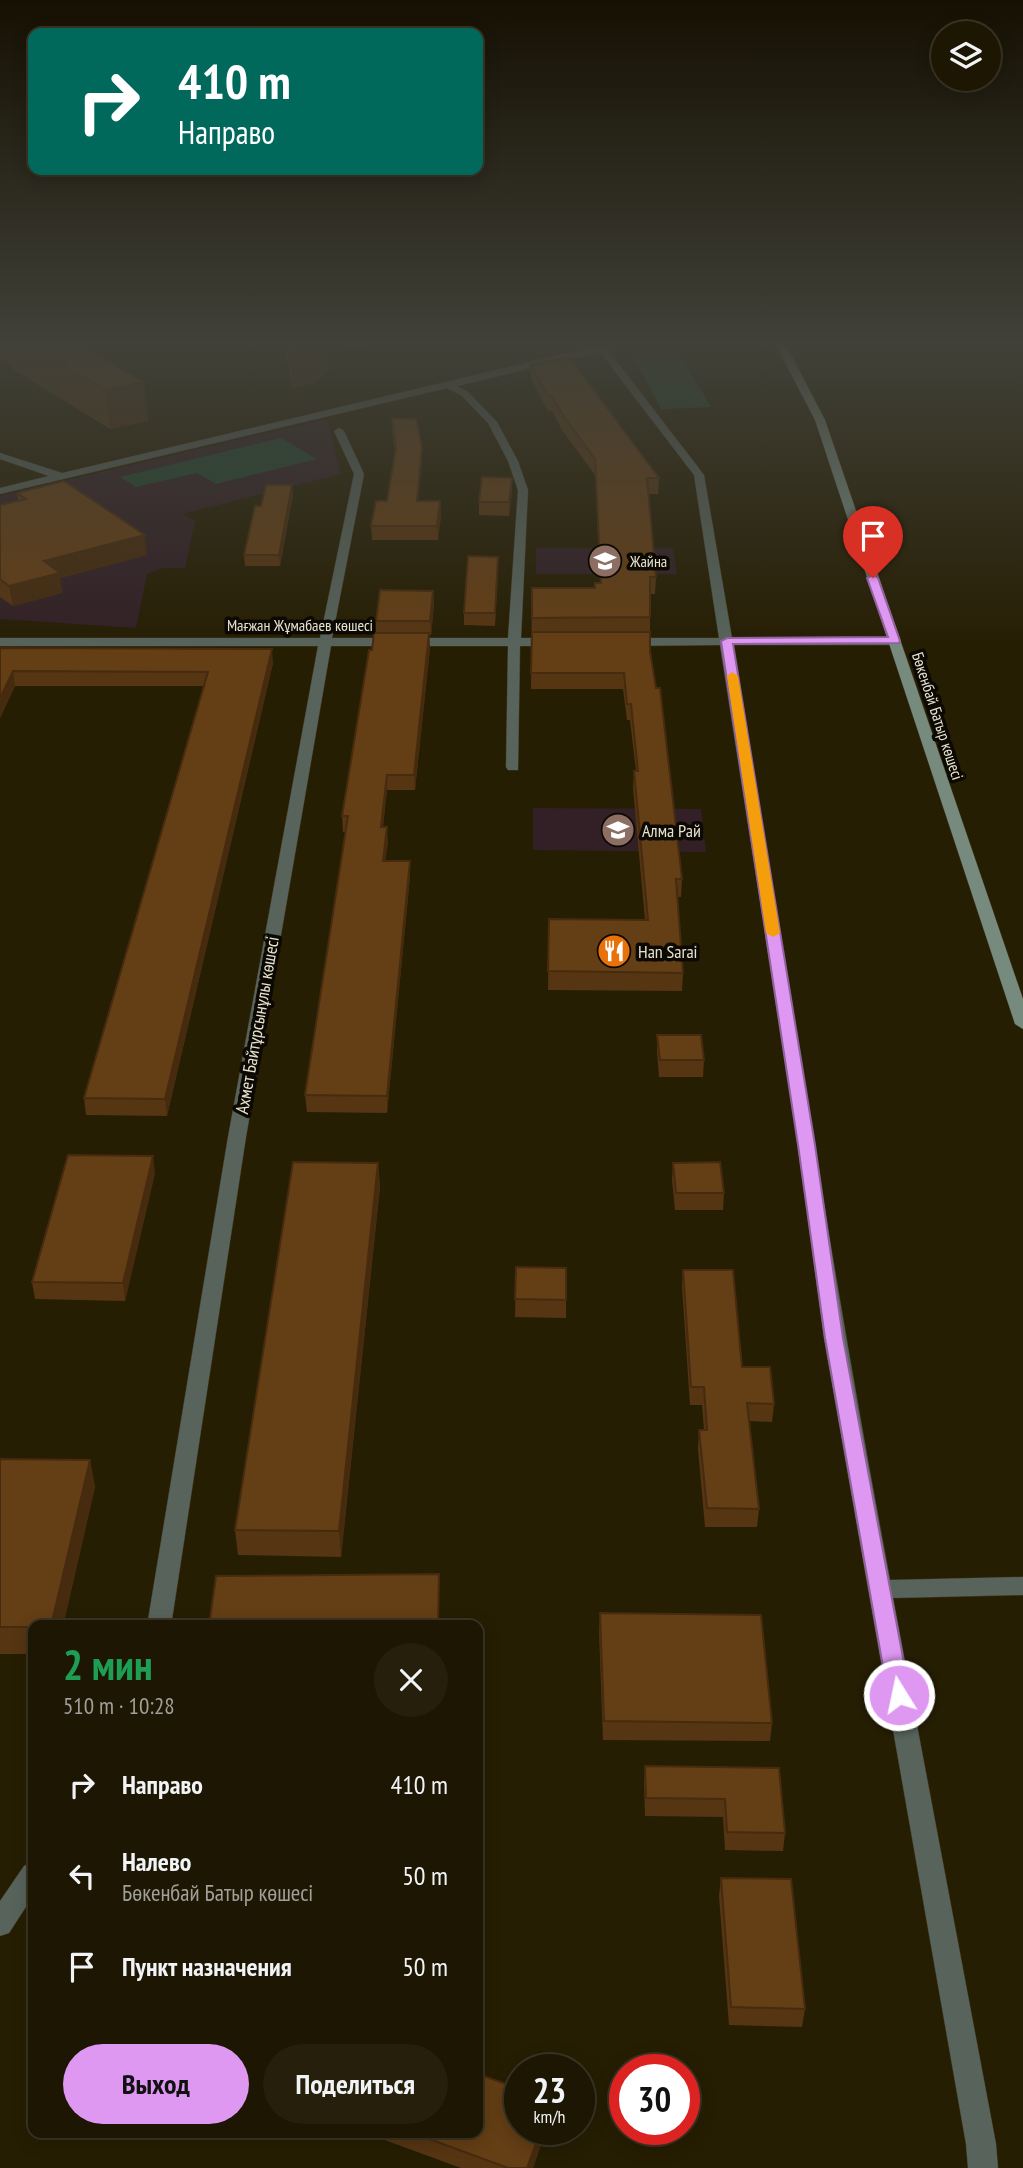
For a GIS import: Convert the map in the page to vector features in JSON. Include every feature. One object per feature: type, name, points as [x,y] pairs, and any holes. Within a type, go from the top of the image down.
[{"type":"main road","name":"Бөкенбай Батыр көшесі","points":[[829,446],[1023,1024]]},
{"type":"street","points":[[0,491],[191,446]]},
{"type":"street","name":"Ахмет Байтұрсынұлы көшесі","points":[[160,1620],[237,1137],[325,643],[359,474],[346,446]]},
{"type":"street","points":[[505,446],[523,490],[514,642],[513,767]]},
{"type":"street","points":[[679,446],[699,475],[807,1145],[834,1338],[981,2144],[983,2168]]},
{"type":"street","points":[[0,457],[64,477]]},
{"type":"street","points":[[607,642],[895,641]]},
{"type":"street","name":"Мағжан Жұмабаев көшесі","points":[[0,642],[567,642]]},
{"type":"street","points":[[880,1589],[1023,1586]]},
{"type":"street","points":[[0,1924],[28,1882]]},
{"type":"shaded area","points":[[212,446],[334,446],[341,474],[182,514],[195,521],[185,568],[162,568],[147,574],[136,628],[0,619],[0,496]]},
{"type":"shaded area","name":"Жайна","points":[[536,548],[673,548],[677,574],[536,574]]},
{"type":"shaded area","name":"Алма Рай","points":[[533,808],[701,809],[706,852],[533,850]]},
{"type":"green space","points":[[247,446],[295,446],[317,459],[216,484],[197,473],[136,487],[120,477]]},
{"type":"building","points":[[422,446],[417,501],[440,501],[437,526],[371,526],[376,501],[387,501],[396,448]]},
{"type":"building","points":[[586,446],[635,446],[659,478],[647,478],[656,577],[650,577],[650,617],[532,618],[532,588],[595,588],[595,583],[601,583],[595,459]]},
{"type":"building","points":[[482,477],[512,478],[509,502],[479,502]]},
{"type":"building","points":[[64,481],[145,535],[44,561],[60,573],[9,586],[0,579],[0,505],[26,499],[17,493]]},
{"type":"building","points":[[266,485],[292,485],[279,555],[244,555],[255,506],[261,506]]},
{"type":"building","points":[[468,556],[498,557],[495,613],[464,613]]},
{"type":"building","points":[[380,590],[433,591],[430,621],[376,621]]},
{"type":"building","points":[[532,632],[650,632],[656,688],[660,688],[682,879],[676,879],[683,973],[548,971],[549,919],[648,920],[634,771],[638,771],[631,704],[627,704],[624,673],[531,673]]},
{"type":"building","points":[[374,633],[429,633],[414,775],[387,775],[381,827],[387,827],[383,861],[410,861],[387,1096],[305,1095],[348,816],[342,816]]},
{"type":"building","points":[[0,648],[272,649],[165,1099],[84,1098],[208,672],[13,671],[0,698]]},
{"type":"building","points":[[657,1035],[701,1035],[704,1060],[660,1060]]},
{"type":"building","points":[[68,1155],[153,1156],[123,1283],[32,1282]]},
{"type":"building","points":[[293,1162],[378,1163],[339,1531],[235,1530]]},
{"type":"building","points":[[720,1162],[724,1193],[676,1193],[673,1163]]},
{"type":"building","points":[[516,1267],[566,1268],[566,1300],[515,1299]]},
{"type":"building","points":[[683,1270],[733,1270],[742,1367],[770,1367],[774,1404],[747,1403],[759,1509],[707,1508],[699,1430],[707,1430],[704,1387],[691,1387]]},
{"type":"building","points":[[0,1459],[90,1460],[52,1620],[28,1620],[28,1627],[0,1627]]},
{"type":"building","points":[[439,1574],[438,1620],[210,1620],[216,1576]]},
{"type":"building","points":[[600,1613],[761,1615],[772,1723],[604,1721]]},
{"type":"building","points":[[645,1766],[779,1768],[785,1833],[727,1832],[725,1799],[646,1798]]},
{"type":"building","points":[[721,1878],[791,1879],[805,2009],[731,2007]]},
{"type":"building","points":[[483,2076],[504,2083],[504,2145],[535,2145],[527,2168],[508,2168],[427,2138],[483,2138]]},
{"type":"slow traffic","points":[[732,676],[773,933]]},
{"type":"place","name":"Жайна","points":[[605,561]]},
{"type":"place","name":"Алма Рай","points":[[618,830]]},
{"type":"place","name":"Han Sarai","points":[[614,951]]},
{"type":"route","points":[[873,578],[895,641],[727,641],[807,1145],[834,1338],[899,1695]]}]
